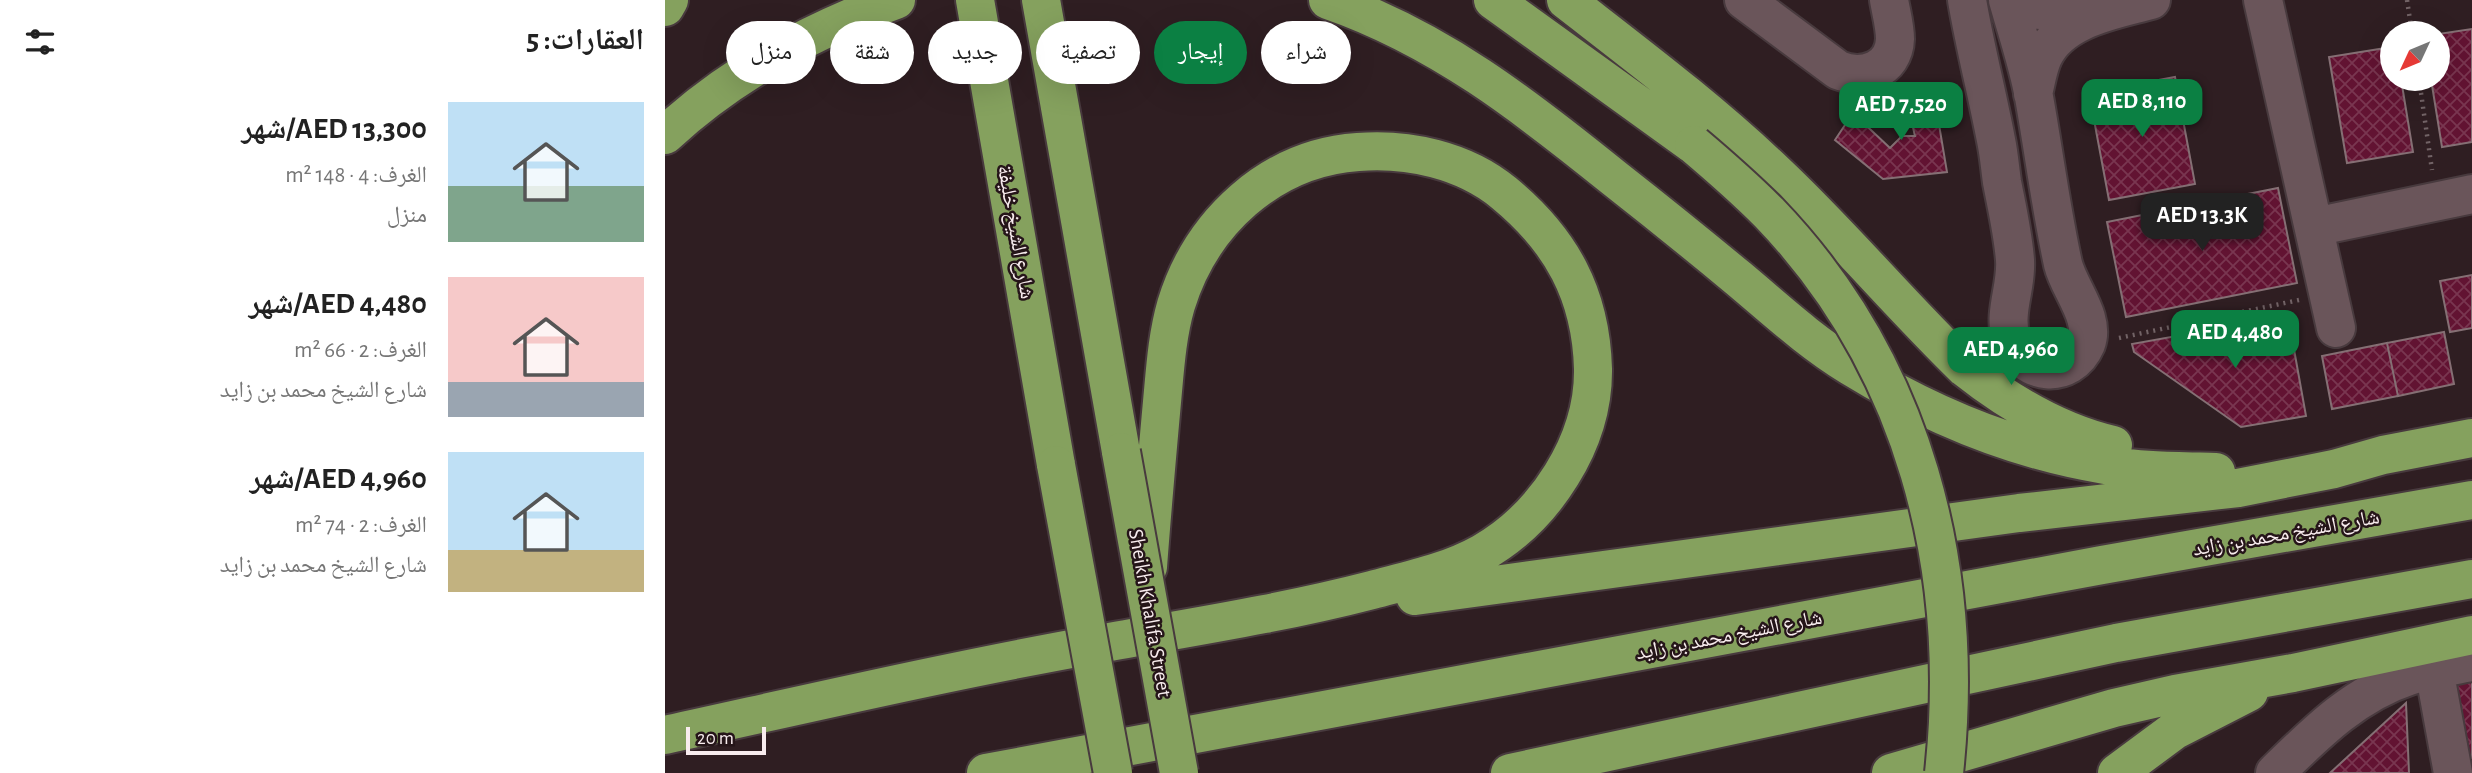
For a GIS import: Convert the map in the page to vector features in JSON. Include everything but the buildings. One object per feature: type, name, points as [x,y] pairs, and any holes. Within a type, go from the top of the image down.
[{"type":"highway","points":[[665,7],[669,0]]},
{"type":"highway","points":[[665,135],[722,88],[763,61],[829,26],[896,0]]},
{"type":"highway","name":"شارع الشيخ خليفة","points":[[975,0],[1113,773]]},
{"type":"highway","points":[[1041,0],[1139,451]]},
{"type":"highway","points":[[1328,0],[1425,43],[1505,92],[1739,278],[1791,324],[1848,365],[1908,400],[1972,428],[2038,450],[2106,466],[2243,473],[2334,469]]},
{"type":"highway","points":[[1493,0],[1694,145],[1733,178],[1770,214],[1804,253],[1861,337],[1905,430],[1935,529],[1943,571],[1951,676],[1944,773]]},
{"type":"highway","points":[[1566,0],[1673,82],[1745,143],[1965,368],[1996,393],[2030,413],[2103,443],[2180,456],[2282,461],[2383,455]]},
{"type":"highway","points":[[665,735],[1004,661],[1312,605],[1445,570],[1484,552],[1519,526],[1548,495],[1571,458],[1587,418],[1593,381],[1592,343],[1585,306],[1571,271],[1551,239],[1526,211],[1495,186],[1460,167],[1422,155],[1383,150],[1330,156],[1305,163],[1269,179],[1237,205],[1210,235],[1189,270],[1175,309],[1139,451]]},
{"type":"highway","points":[[1312,605],[1433,595],[2006,515],[2203,493],[2334,469],[2383,455],[2472,438]]},
{"type":"highway","name":"Sheikh Khalifa Street","points":[[1139,451],[1146,590],[1179,773]]},
{"type":"highway","name":"شارع الشيخ محمد بن زايد","points":[[986,773],[2102,565],[2472,500]]},
{"type":"highway","points":[[1510,773],[2116,643],[2472,579]]},
{"type":"highway","points":[[1891,773],[2114,708],[2472,635]]},
{"type":"highway","points":[[2117,773],[2175,730],[2234,699],[2293,673]]},
{"type":"street","points":[[1744,0],[1838,70],[1860,75],[1881,67],[1894,48],[1895,36],[1889,0]]},
{"type":"street","points":[[1966,0],[1996,141],[2016,263],[2008,310],[2010,337],[2016,352],[2023,360],[2048,370],[2073,362],[2082,352],[2088,327],[2064,266],[2033,94],[2008,0]]},
{"type":"street","points":[[2016,0],[2041,10],[2098,14]]},
{"type":"street","points":[[2033,94],[2042,59],[2057,38],[2098,14],[2151,0]]},
{"type":"street","points":[[2263,0],[2333,311]]},
{"type":"street","points":[[2314,228],[2455,198]]},
{"type":"street","points":[[2275,773],[2325,724],[2353,703],[2383,686],[2434,669],[2472,662]]},
{"type":"street","points":[[2434,669],[2459,768]]},
{"type":"path","points":[[2407,0],[2410,21]]},
{"type":"path","points":[[2423,91],[2455,198]]},
{"type":"path","points":[[2087,340],[2105,341],[2333,311]]}]
